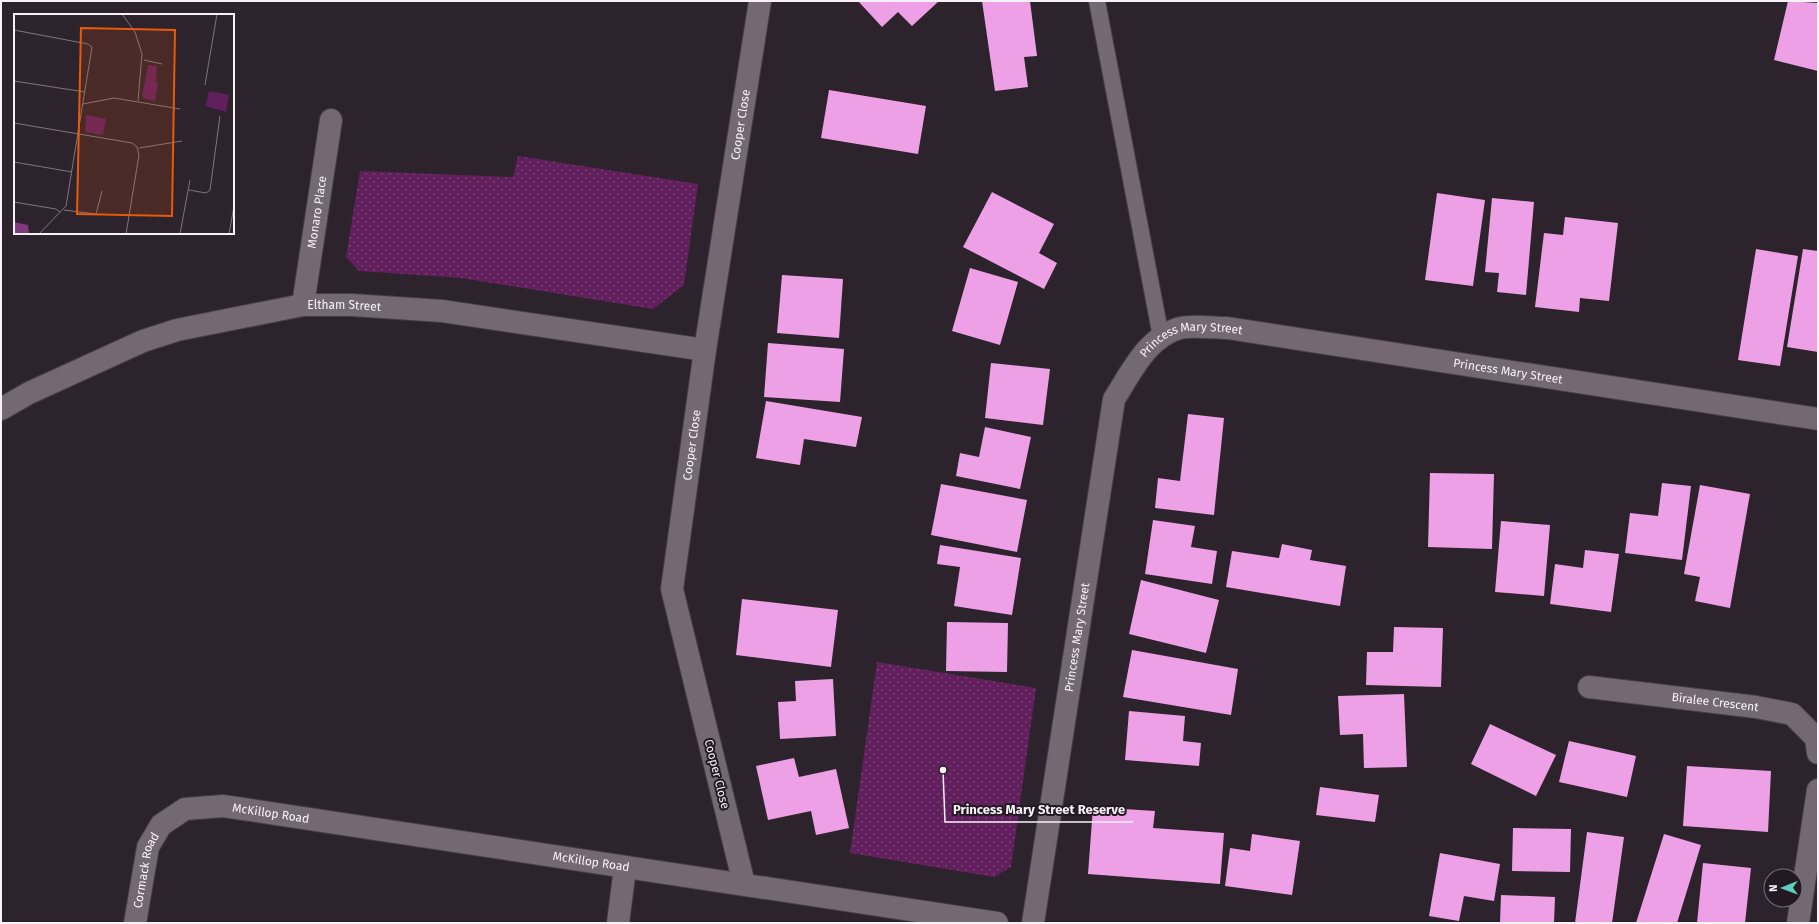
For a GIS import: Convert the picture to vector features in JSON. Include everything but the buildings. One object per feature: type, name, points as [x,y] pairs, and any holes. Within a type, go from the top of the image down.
[{"type":"street","name":"Cooper Close","points":[[744,884],[672,589],[705,350],[760,1]]},
{"type":"street","name":"Monaro Place","points":[[303,305],[332,120]]},
{"type":"street","name":"Eltham Street","points":[[1,409],[29,393],[143,341],[177,330],[303,305],[352,305],[442,311],[705,350]]},
{"type":"street","name":"Princess Mary Street","points":[[1033,923],[1114,399],[1146,350],[1161,337],[1180,328],[1227,328],[1818,419]]},
{"type":"street","name":"Biralee Crescent","points":[[1589,687],[1756,707],[1792,714],[1816,738],[1818,753]]},
{"type":"street","points":[[1798,923],[1818,790]]},
{"type":"street","name":"McKillop Road","points":[[185,809],[223,806],[996,923]]},
{"type":"street","name":"Cormack Road","points":[[135,923],[148,847],[161,825],[185,809]]},
{"type":"street","points":[[618,923],[625,868]]},
{"type":"lane","points":[[1097,1],[1161,337]]},
{"type":"shaded area","points":[[518,156],[698,184],[684,285],[653,309],[461,278],[359,271],[346,257],[360,171],[513,177]]},
{"type":"shaded area","points":[[877,662],[1036,688],[1011,867],[994,877],[850,853]]},
{"type":"place","name":"Princess Mary Street Reserve","points":[[943,770]]}]
